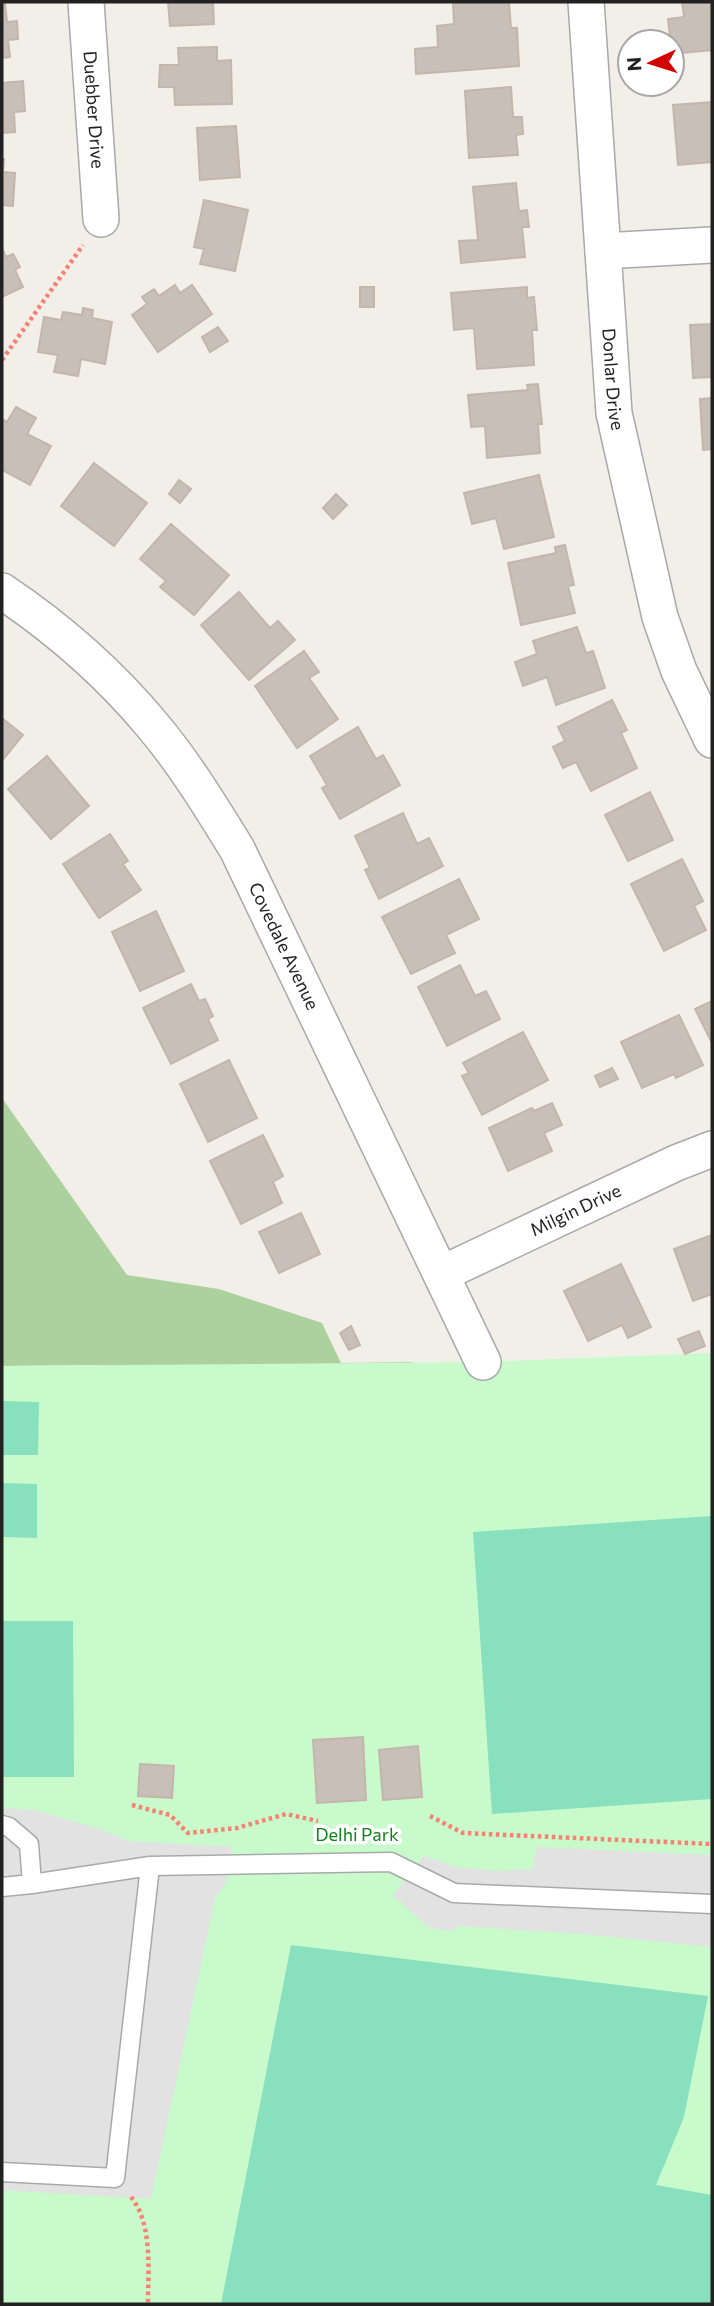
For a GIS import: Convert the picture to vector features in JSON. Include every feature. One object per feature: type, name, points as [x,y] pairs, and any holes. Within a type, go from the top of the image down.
[{"type":"street","name":"Duebber Drive","points":[[86,2],[101,219]]},
{"type":"street","name":"Donlar Drive","points":[[586,2],[614,413],[660,617],[679,671],[712,740]]},
{"type":"street","points":[[603,251],[712,245]]},
{"type":"street","name":"Covedale Avenue","points":[[2,591],[33,612],[101,670],[153,725],[198,785],[237,849],[483,1362]]},
{"type":"street","name":"Milgin Drive","points":[[442,1274],[676,1163],[712,1150]]},
{"type":"lane","points":[[2,1825],[9,1827],[29,1844],[32,1884]]},
{"type":"lane","points":[[2,1887],[149,1866],[391,1862],[454,1892],[712,1904]]},
{"type":"lane","points":[[2,2172],[115,2178],[149,1866]]},
{"type":"path","points":[[2,360],[101,219]]},
{"type":"path","points":[[132,1805],[170,1815],[188,1833],[237,1828],[286,1814],[318,1821]]},
{"type":"path","points":[[429,1816],[463,1833],[712,1844]]},
{"type":"path","points":[[115,2178],[140,2208],[147,2250],[148,2304]]},
{"type":"green space","points":[[2,1098],[127,1275],[219,1289],[322,1323],[341,1363],[411,1362],[448,1382],[92,1365],[2,1366]]},
{"type":"green space","name":"Delhi Park","points":[[712,1353],[712,2304],[2,2304],[2,1366],[483,1362]]},
{"type":"green space","points":[[2,1401],[39,1402],[38,1455],[2,1455]]},
{"type":"green space","points":[[2,1483],[37,1484],[37,1538],[2,1537]]},
{"type":"green space","points":[[712,1516],[712,1799],[492,1814],[473,1532]]},
{"type":"green space","points":[[2,1621],[73,1621],[74,1777],[2,1777]]},
{"type":"green space","points":[[291,1945],[708,1996],[684,2117],[656,2185],[712,2195],[712,2304],[221,2304]]},
{"type":"shaded area","points":[[2,1808],[34,1810],[100,1829],[129,1841],[232,1847],[226,1883],[215,1898],[151,2199],[2,2190]]},
{"type":"shaded area","points":[[536,1847],[712,1855],[712,1947],[581,1934],[460,1926],[452,1931],[429,1928],[393,1895],[424,1856],[457,1867],[495,1871],[533,1869]]},
{"type":"building","points":[[2,2],[5,2],[7,22],[17,21],[18,39],[8,40],[10,57],[2,58]]},
{"type":"building","points":[[168,2],[213,2],[214,24],[170,26]]},
{"type":"building","points":[[453,2],[509,2],[511,28],[517,28],[519,66],[416,74],[415,49],[438,47],[437,26],[454,24]]},
{"type":"building","points":[[682,2],[712,2],[712,50],[686,53],[686,28],[669,28],[668,19],[684,17]]},
{"type":"building","points":[[217,47],[217,61],[231,60],[232,104],[175,105],[174,87],[159,87],[160,65],[179,65],[178,48]]},
{"type":"building","points":[[23,81],[25,111],[14,112],[15,132],[2,133],[2,83]]},
{"type":"building","points":[[511,87],[513,117],[522,117],[523,134],[516,135],[518,155],[469,158],[465,91]]},
{"type":"building","points":[[712,102],[712,162],[678,165],[673,105]]},
{"type":"building","points":[[236,126],[240,177],[200,180],[197,128]]},
{"type":"building","points":[[2,159],[3,172],[15,173],[13,206],[2,205]]},
{"type":"building","points":[[516,183],[519,211],[527,210],[529,227],[522,227],[525,257],[461,263],[459,241],[478,240],[473,187]]},
{"type":"building","points":[[204,200],[248,210],[235,271],[200,264],[204,249],[194,247]]},
{"type":"building","points":[[2,248],[6,257],[13,254],[20,267],[15,270],[23,287],[2,297]]},
{"type":"building","points":[[175,285],[180,293],[192,285],[212,314],[158,352],[132,315],[147,304],[142,297],[154,289],[159,296]]},
{"type":"building","points":[[360,287],[374,287],[374,307],[360,307]]},
{"type":"building","points":[[527,287],[527,298],[534,297],[537,330],[532,330],[534,365],[477,369],[474,328],[454,330],[451,293]]},
{"type":"building","points":[[83,308],[93,310],[92,318],[112,322],[105,364],[81,359],[78,376],[54,372],[58,355],[38,352],[44,317],[61,320],[63,312],[82,315]]},
{"type":"building","points":[[712,324],[712,377],[693,378],[690,325]]},
{"type":"building","points":[[218,327],[228,341],[210,352],[202,337]]},
{"type":"building","points":[[538,384],[542,424],[538,424],[540,453],[487,458],[485,426],[471,427],[468,395],[528,390],[527,385]]},
{"type":"building","points":[[712,398],[712,449],[703,450],[700,399]]},
{"type":"building","points":[[16,407],[36,418],[27,434],[51,446],[30,485],[2,470],[2,419],[7,422]]},
{"type":"building","points":[[94,463],[147,503],[114,546],[61,506]]},
{"type":"building","points":[[539,475],[554,537],[504,549],[496,518],[472,524],[464,493]]},
{"type":"building","points":[[179,480],[191,489],[180,503],[169,494]]},
{"type":"building","points":[[336,494],[347,505],[333,519],[323,508]]},
{"type":"building","points":[[171,524],[229,575],[194,615],[160,587],[166,581],[140,559]]},
{"type":"building","points":[[565,545],[574,585],[568,586],[575,613],[521,625],[508,563],[556,553],[555,547]]},
{"type":"building","points":[[239,592],[270,628],[278,621],[295,640],[249,680],[201,625]]},
{"type":"building","points":[[577,627],[586,653],[593,651],[605,688],[556,705],[547,677],[523,686],[515,662],[537,654],[533,641]]},
{"type":"building","points":[[304,651],[319,672],[309,678],[338,719],[297,748],[255,686]]},
{"type":"building","points":[[612,700],[627,730],[621,733],[637,768],[591,791],[576,762],[563,768],[553,747],[565,741],[558,727]]},
{"type":"building","points":[[2,718],[23,735],[2,761]]},
{"type":"building","points":[[358,727],[376,759],[383,755],[400,785],[340,819],[322,788],[327,785],[310,756]]},
{"type":"building","points":[[47,756],[89,806],[51,839],[8,789]]},
{"type":"building","points":[[650,792],[673,840],[628,861],[605,815]]},
{"type":"building","points":[[403,813],[417,844],[429,838],[443,866],[379,899],[365,870],[370,868],[355,836]]},
{"type":"building","points":[[110,834],[128,861],[123,864],[141,890],[99,918],[63,864]]},
{"type":"building","points":[[682,859],[703,901],[694,906],[706,930],[664,951],[631,884]]},
{"type":"building","points":[[459,879],[479,919],[446,935],[455,953],[411,974],[382,917]]},
{"type":"building","points":[[156,911],[184,971],[140,991],[112,932]]},
{"type":"building","points":[[460,965],[475,996],[486,991],[500,1019],[447,1046],[418,987]]},
{"type":"building","points":[[191,984],[199,1001],[205,999],[213,1016],[208,1019],[218,1040],[171,1064],[143,1008]]},
{"type":"building","points":[[712,1001],[712,1043],[695,1009]]},
{"type":"building","points":[[679,1015],[703,1065],[676,1078],[674,1074],[642,1088],[621,1042]]},
{"type":"building","points":[[523,1032],[548,1080],[482,1115],[462,1076],[469,1073],[463,1063]]},
{"type":"building","points":[[229,1060],[257,1118],[208,1142],[180,1084]]},
{"type":"building","points":[[612,1068],[618,1079],[600,1087],[595,1076]]},
{"type":"building","points":[[552,1103],[562,1125],[544,1133],[552,1151],[508,1171],[489,1128],[532,1108],[534,1111]]},
{"type":"building","points":[[263,1135],[283,1176],[273,1182],[282,1203],[241,1224],[210,1161]]},
{"type":"building","points":[[301,1213],[320,1254],[279,1273],[259,1232]]},
{"type":"building","points":[[712,1235],[712,1294],[693,1301],[674,1249]]},
{"type":"building","points":[[621,1264],[651,1327],[628,1338],[622,1325],[588,1341],[564,1291]]},
{"type":"building","points":[[351,1326],[360,1345],[349,1350],[340,1333]]},
{"type":"building","points":[[699,1331],[705,1346],[685,1354],[678,1339]]},
{"type":"building","points":[[363,1737],[366,1800],[317,1803],[313,1740]]},
{"type":"building","points":[[418,1746],[422,1797],[383,1800],[379,1750]]},
{"type":"building","points":[[140,1764],[174,1766],[172,1798],[138,1796]]}]
